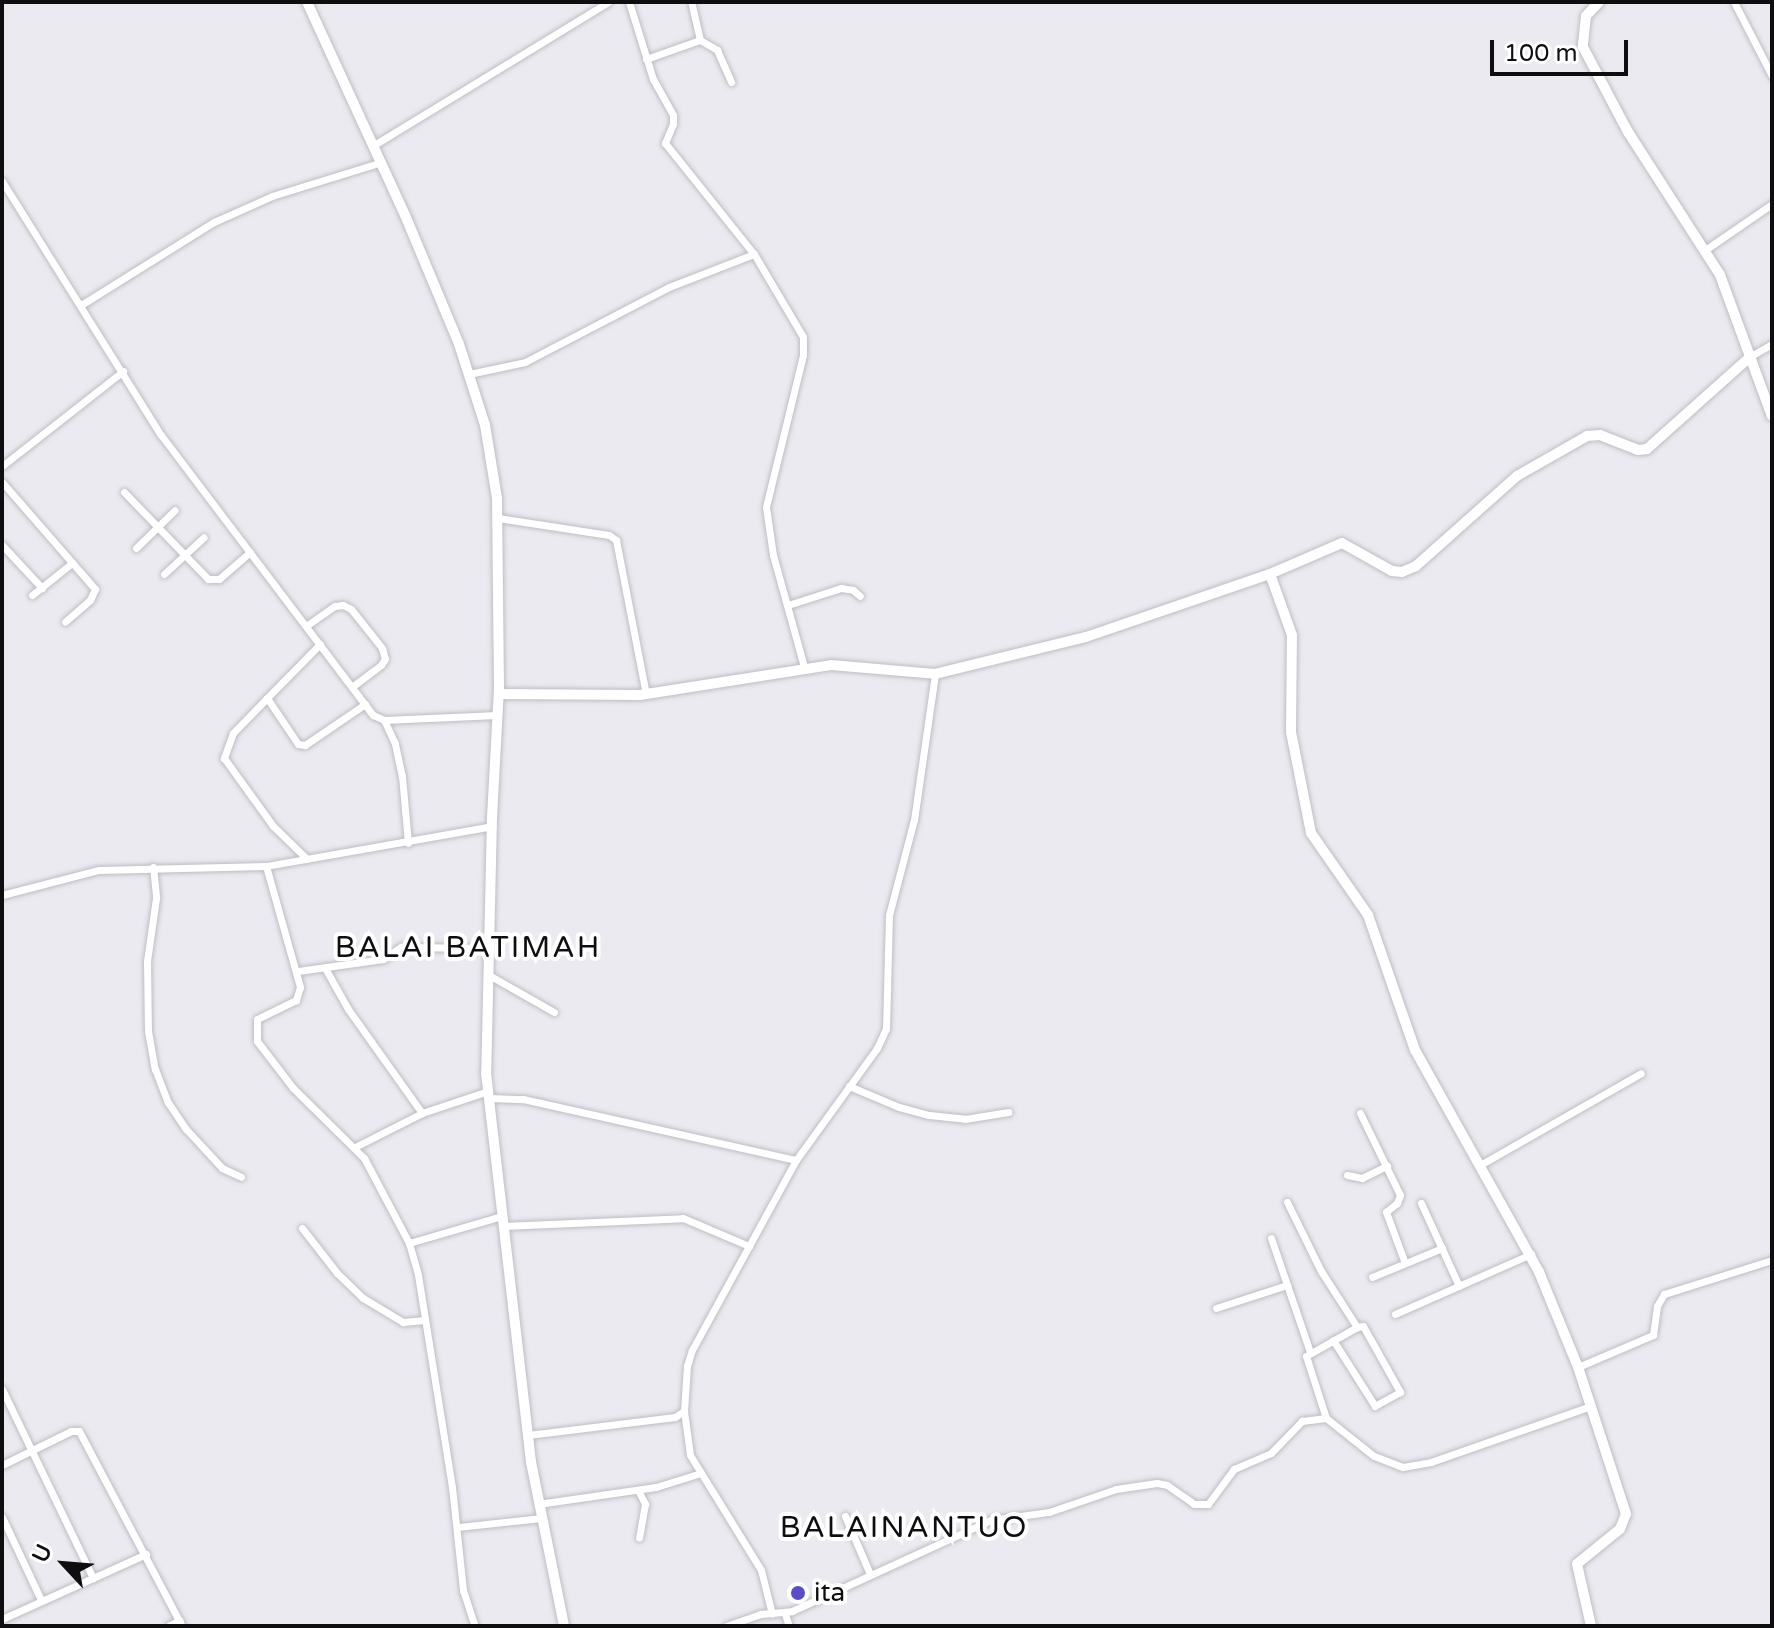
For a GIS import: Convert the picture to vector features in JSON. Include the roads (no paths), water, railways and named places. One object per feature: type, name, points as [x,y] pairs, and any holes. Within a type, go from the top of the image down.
[{"type":"street","points":[[307,2],[382,162],[469,374],[485,425],[498,518],[499,694],[487,974],[489,1094],[528,1435],[538,1504],[564,1626]]},
{"type":"street","points":[[374,145],[608,2]]},
{"type":"street","points":[[629,2],[646,59],[674,119],[665,143],[754,254],[800,329],[804,343],[766,507],[769,540],[804,667]]},
{"type":"street","points":[[691,2],[700,40],[717,50],[731,82]]},
{"type":"street","points":[[1599,2],[1586,16],[1581,33],[1583,47],[1628,132],[1720,275],[1772,416]]},
{"type":"street","points":[[1734,2],[1772,76]]},
{"type":"street","points":[[646,59],[700,40]]},
{"type":"street","points":[[81,305],[214,222],[272,196],[382,162]]},
{"type":"street","points":[[2,181],[161,435],[376,718],[497,715]]},
{"type":"street","points":[[1705,250],[1772,204]]},
{"type":"street","points":[[469,374],[525,362],[669,287],[754,254]]},
{"type":"street","points":[[499,694],[646,694],[804,667],[850,665],[935,674],[1086,637],[1270,574],[1342,543],[1392,571],[1409,570],[1517,476],[1587,436],[1605,436],[1638,450],[1647,449],[1751,356],[1772,344]]},
{"type":"street","points":[[2,466],[123,371]]},
{"type":"street","points":[[2,482],[93,585],[95,594],[65,622]]},
{"type":"street","points":[[124,492],[208,579],[215,581],[250,552]]},
{"type":"street","points":[[136,548],[175,510]]},
{"type":"street","points":[[498,518],[609,535],[616,540],[646,694]]},
{"type":"street","points":[[164,574],[204,537]]},
{"type":"street","points":[[2,545],[42,588]]},
{"type":"street","points":[[32,595],[72,563]]},
{"type":"street","points":[[1270,574],[1292,635],[1291,732],[1311,833],[1375,928],[1415,1050],[1531,1254],[1578,1367],[1626,1514],[1620,1529],[1577,1564],[1591,1626]]},
{"type":"street","points":[[788,605],[841,588],[853,590],[860,596]]},
{"type":"street","points":[[306,626],[335,606],[343,605],[351,609],[382,648],[385,659],[381,665],[352,687]]},
{"type":"street","points":[[307,859],[273,826],[224,758],[233,733],[320,644]]},
{"type":"street","points":[[772,1614],[761,1570],[701,1473],[685,1437],[684,1411],[692,1350],[796,1160],[886,1029],[889,915],[914,820],[935,674]]},
{"type":"street","points":[[267,698],[301,746],[365,704]]},
{"type":"street","points":[[384,720],[395,744],[402,776],[408,843]]},
{"type":"street","points":[[2,895],[99,870],[266,866],[492,826]]},
{"type":"street","points":[[266,866],[298,971],[298,996],[259,1016],[255,1025],[257,1041],[293,1088],[355,1147],[409,1243],[425,1320],[458,1527],[463,1590],[475,1626]]},
{"type":"street","points":[[153,867],[156,898],[147,961],[148,1031],[155,1069],[167,1101],[186,1129],[222,1168],[241,1177]]},
{"type":"street","points":[[298,971],[383,959],[401,947],[488,948]]},
{"type":"street","points":[[325,968],[348,1009],[422,1113]]},
{"type":"street","points":[[487,974],[554,1012]]},
{"type":"street","points":[[1480,1165],[1641,1073]]},
{"type":"street","points":[[849,1086],[899,1107],[929,1115],[965,1119],[1008,1112]]},
{"type":"street","points":[[355,1147],[422,1113],[489,1094],[796,1160]]},
{"type":"street","points":[[1360,1113],[1400,1195],[1397,1203],[1386,1212],[1405,1263]]},
{"type":"street","points":[[1347,1175],[1362,1178],[1387,1166]]},
{"type":"street","points":[[1287,1202],[1321,1271],[1357,1327]]},
{"type":"street","points":[[1421,1203],[1459,1286]]},
{"type":"street","points":[[409,1243],[502,1221],[677,1218],[749,1246]]},
{"type":"street","points":[[302,1228],[337,1273],[363,1298],[403,1322],[425,1320]]},
{"type":"street","points":[[1271,1238],[1310,1352]]},
{"type":"street","points":[[1372,1277],[1442,1248]]},
{"type":"street","points":[[1395,1314],[1531,1254]]},
{"type":"street","points":[[1578,1367],[1653,1335],[1657,1306],[1664,1294],[1772,1260]]},
{"type":"street","points":[[1216,1308],[1287,1285]]},
{"type":"street","points":[[1333,1340],[1373,1404],[1381,1405],[1400,1388],[1363,1326],[1357,1327],[1310,1352],[1306,1361],[1326,1418],[1374,1456],[1403,1467],[1431,1462],[1591,1406]]},
{"type":"street","points":[[2,1389],[93,1578]]},
{"type":"street","points":[[528,1435],[675,1417],[684,1411]]},
{"type":"street","points":[[726,1626],[760,1614],[785,1614],[974,1525],[1049,1512],[1116,1489],[1157,1483],[1167,1485],[1196,1505],[1208,1504],[1234,1469],[1271,1453],[1299,1422],[1326,1418]]},
{"type":"street","points":[[2,1465],[71,1431],[79,1431],[181,1623],[168,1626]]},
{"type":"street","points":[[538,1504],[638,1490],[701,1473]]},
{"type":"street","points":[[638,1490],[645,1504],[639,1537]]},
{"type":"street","points":[[845,1516],[870,1574]]},
{"type":"street","points":[[2,1517],[41,1600]]},
{"type":"street","points":[[458,1527],[541,1518]]},
{"type":"street","points":[[2,1619],[146,1554]]},
{"type":"street","points":[[785,1614],[789,1626]]},
{"type":"place","name":"ita","points":[[798,1593]]},
{"type":"district","name":"BALAI BATIMAH","points":[[468,948]]},
{"type":"district","name":"BALAINANTUO","points":[[904,1528]]}]
